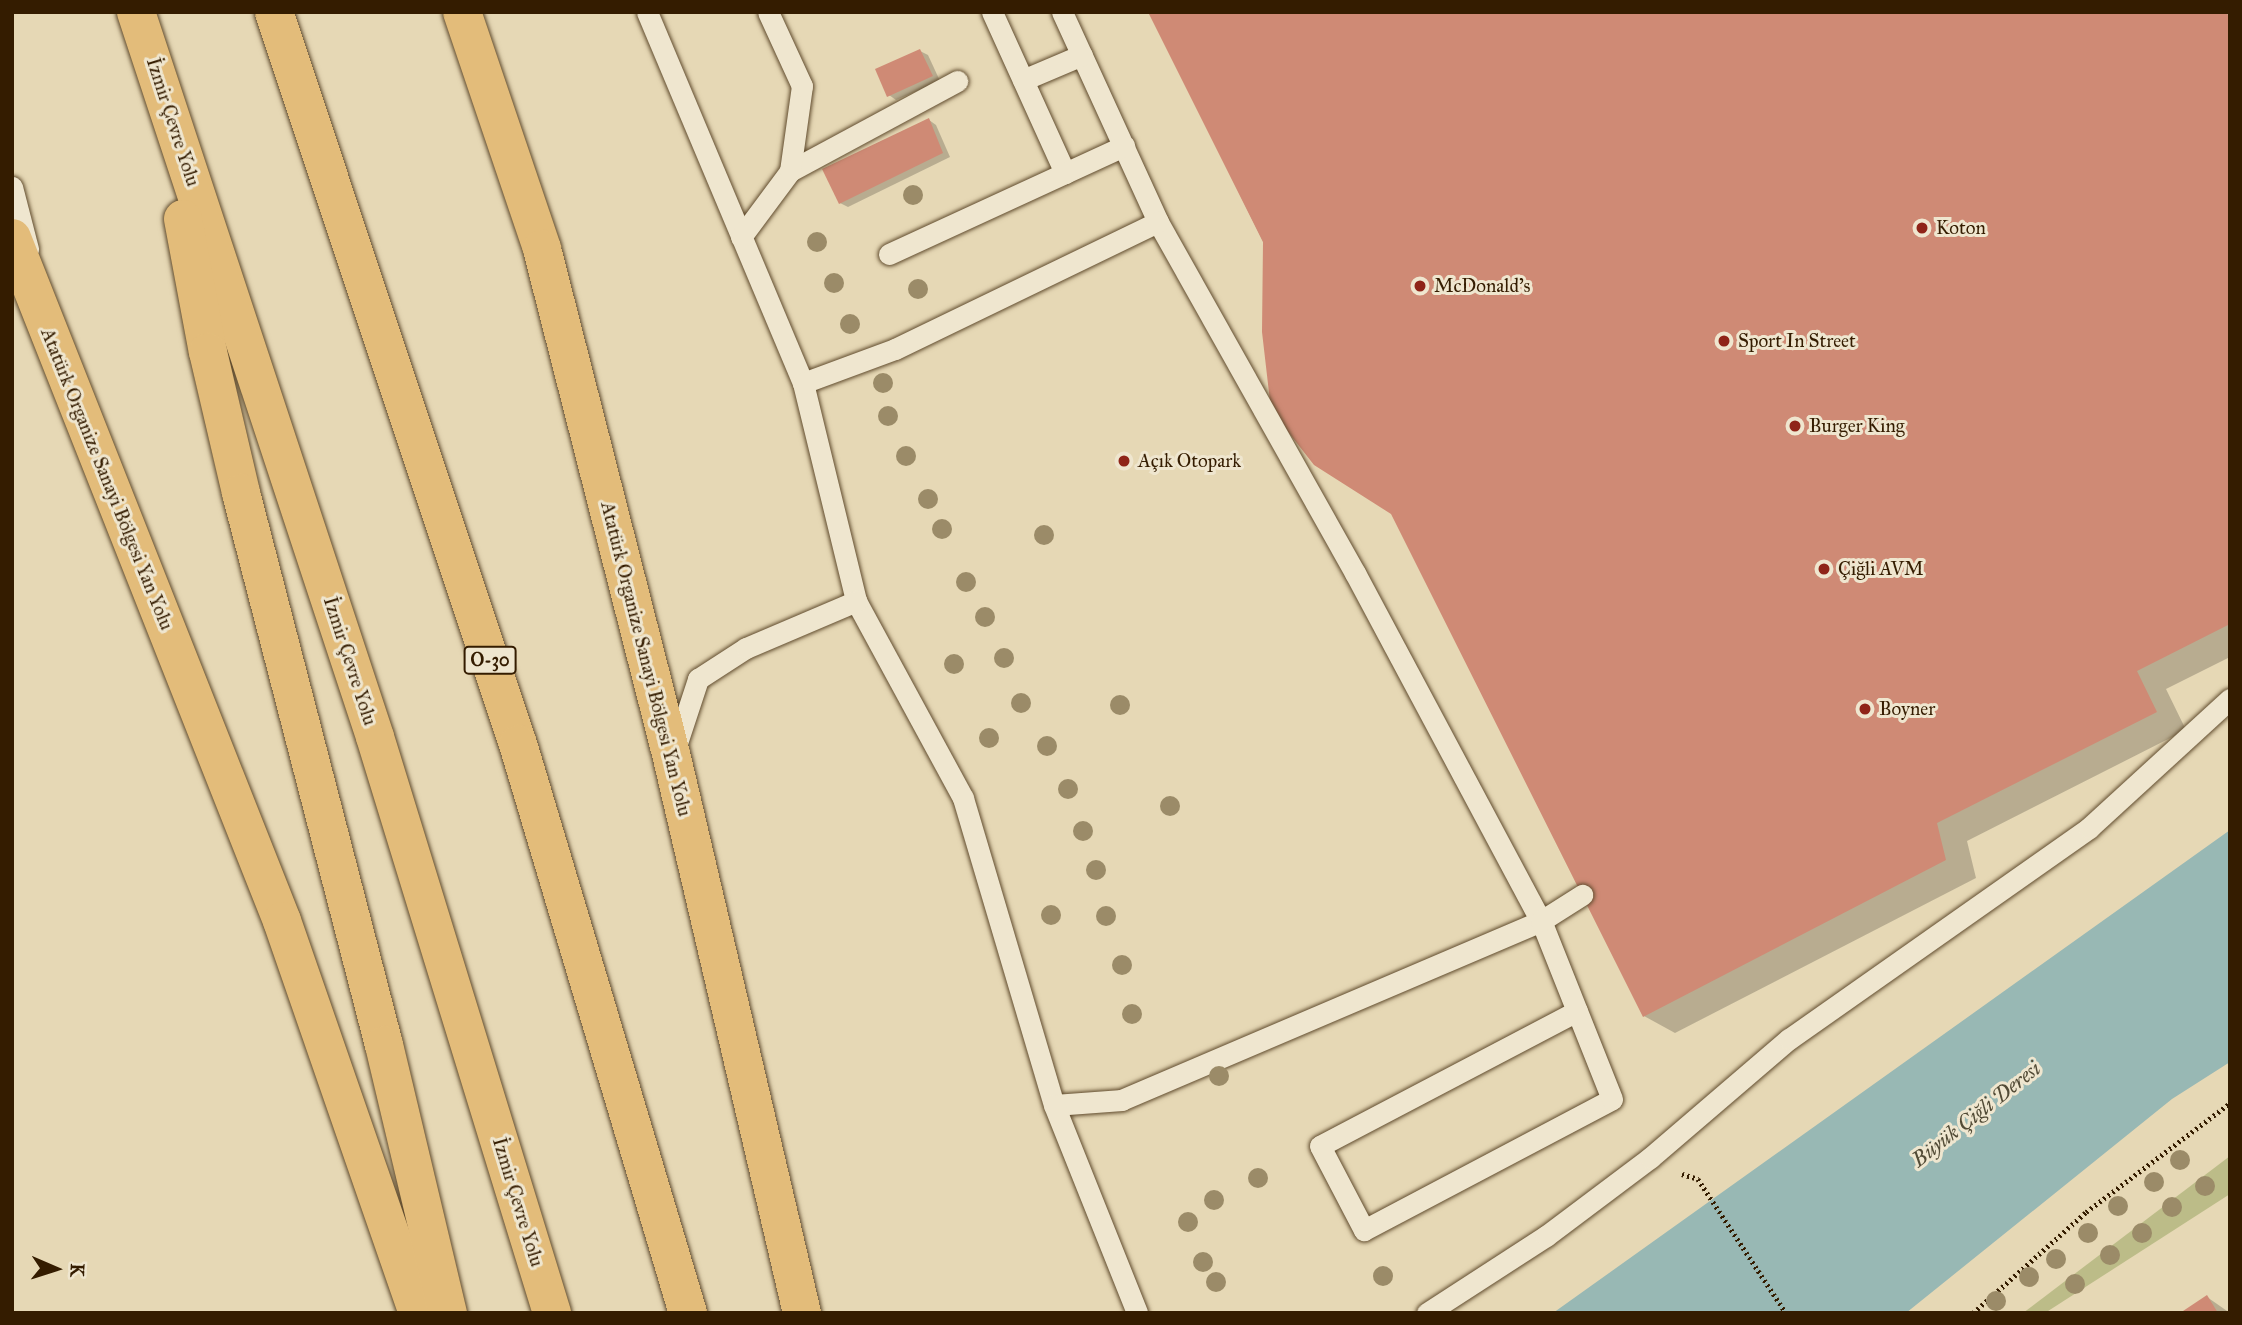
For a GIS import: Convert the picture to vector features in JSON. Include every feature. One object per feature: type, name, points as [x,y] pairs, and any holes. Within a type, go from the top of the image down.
[{"type":"main road","name":"İzmir Çevre Yolu","points":[[136,12],[375,737],[552,1313]]},
{"type":"main road","name":"O-30","points":[[274,12],[518,744],[688,1313]]},
{"type":"main road","name":"Atatürk Organize Sanayi Bölgesi Yan Yolu","points":[[462,12],[542,248],[672,758],[802,1313]]},
{"type":"main road","points":[[153,62],[208,352],[241,493],[384,1045],[448,1313]]},
{"type":"main road","name":"Atatürk Organize Sanayi Bölgesi Yan Yolu","points":[[12,238],[282,921],[418,1313]]},
{"type":"lane","points":[[647,12],[803,383],[856,601],[963,798],[1054,1105],[1137,1313]]},
{"type":"lane","points":[[768,12],[802,86],[790,171]]},
{"type":"lane","points":[[992,12],[1065,173]]},
{"type":"lane","points":[[1062,12],[1158,222],[1355,573],[1541,921],[1577,1011],[1612,1099],[1364,1230],[1320,1146],[1577,1011]]},
{"type":"lane","points":[[1023,80],[1082,55]]},
{"type":"lane","points":[[741,237],[790,171],[957,81]]},
{"type":"lane","points":[[889,254],[1124,146]]},
{"type":"lane","points":[[12,187],[52,341]]},
{"type":"lane","points":[[803,383],[895,349],[1158,222]]},
{"type":"lane","points":[[672,758],[698,679],[746,648],[856,601]]},
{"type":"lane","points":[[1427,1313],[1545,1236],[1650,1158],[1789,1039],[2089,828],[2230,699]]},
{"type":"lane","points":[[1054,1105],[1122,1100],[1541,921],[1582,895]]},
{"type":"path","points":[[1973,1313],[2086,1212],[2230,1103]]},
{"type":"path","points":[[1698,1179],[1786,1313]]},
{"type":"green space","points":[[2230,1156],[2230,1194],[2045,1313],[2023,1313]]},
{"type":"water","name":"Büyük Çiğli Deresi","points":[[2230,830],[2230,1062],[2172,1099],[1906,1313],[1553,1313]]},
{"type":"building","name":"Çiğli AVM","points":[[1148,12],[2226,12],[2230,19],[2230,624],[2137,671],[2157,712],[1937,823],[1946,860],[1643,1017],[1391,514],[1314,465],[1271,410],[1262,332],[1263,242]]},
{"type":"building","points":[[920,49],[933,76],[887,97],[875,69]]},
{"type":"building","points":[[929,118],[943,153],[839,204],[822,169]]},
{"type":"building","points":[[2207,1295],[2218,1313],[2180,1313]]},
{"type":"place","name":"Koton","points":[[1922,228]]},
{"type":"place","name":"McDonald's","points":[[1420,286]]},
{"type":"place","name":"Sport In Street","points":[[1724,341]]},
{"type":"place","name":"Burger King","points":[[1795,426]]},
{"type":"place","name":"Açık Otopark","points":[[1124,461]]},
{"type":"place","name":"Çiğli AVM","points":[[1824,569]]},
{"type":"place","name":"Boyner","points":[[1865,709]]}]
